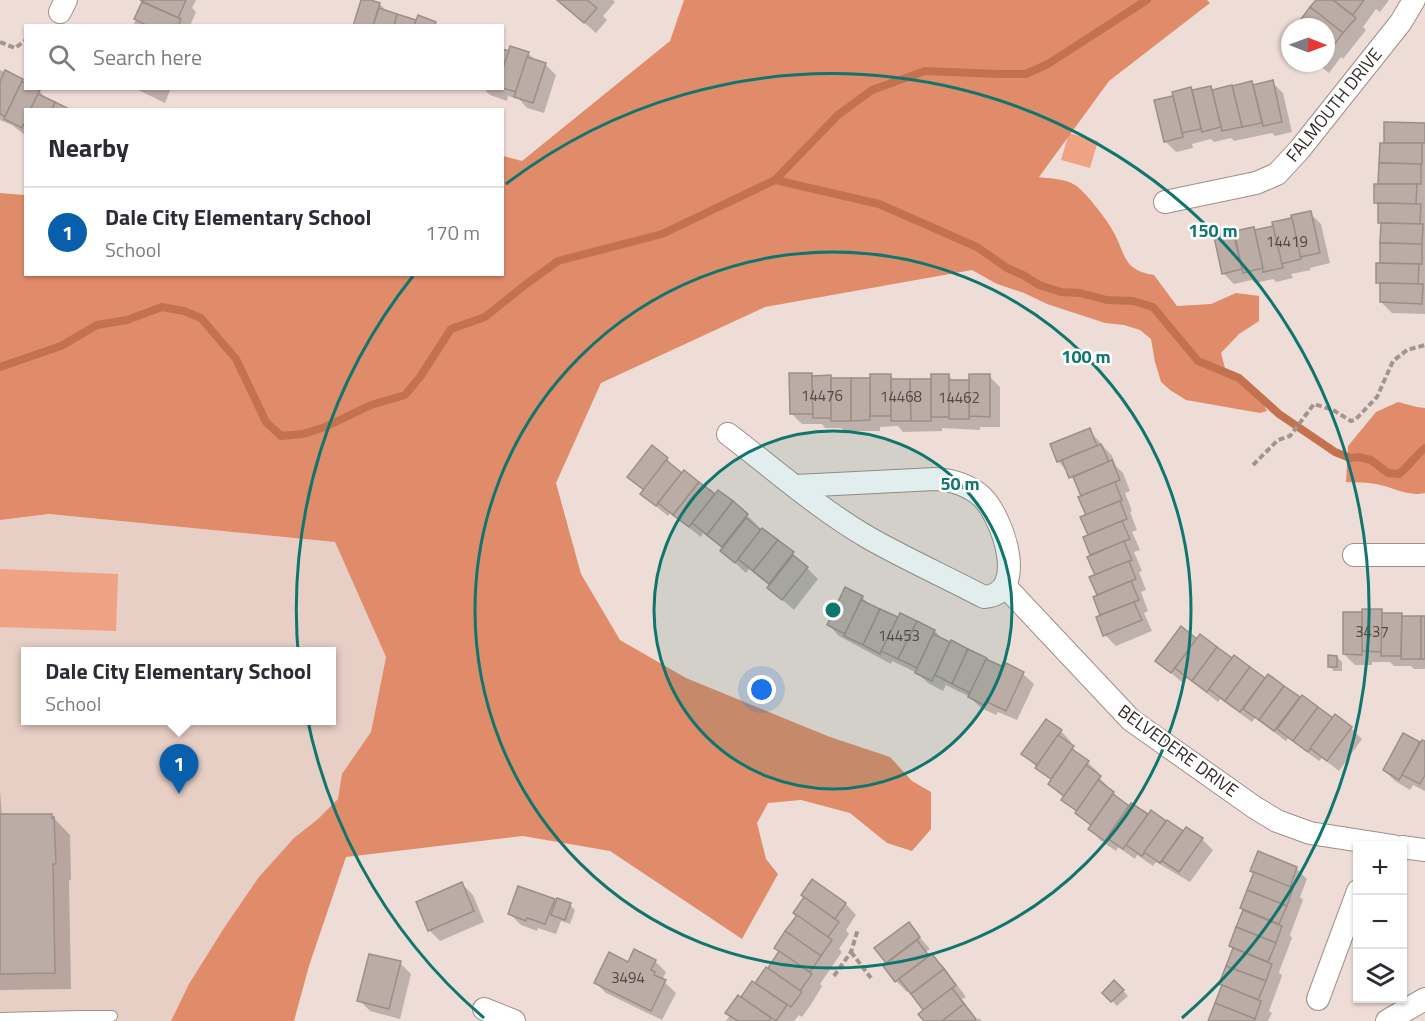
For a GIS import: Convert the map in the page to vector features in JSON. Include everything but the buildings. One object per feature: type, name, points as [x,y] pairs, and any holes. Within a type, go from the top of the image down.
[{"type":"street","name":"FALMOUTH DRIVE","points":[[1165,202],[1256,183],[1277,174],[1300,149],[1401,22],[1414,0]]},
{"type":"street","points":[[728,434],[833,515],[869,538],[984,597],[991,596],[1005,586],[1009,577],[1009,564],[994,513],[982,497],[965,486],[947,480],[934,479],[796,486]]},
{"type":"street","points":[[1354,555],[1425,555]]},
{"type":"street","name":"BELVEDERE DRIVE","points":[[1005,586],[1131,720],[1277,821],[1310,833],[1353,841]]},
{"type":"street","points":[[1407,848],[1425,850]]},
{"type":"street","points":[[1318,999],[1357,895]]},
{"type":"street","points":[[1387,1021],[1425,999]]},
{"type":"street","points":[[484,1009],[514,1021]]},
{"type":"lane","points":[[0,1018],[81,1019],[112,1016]]},
{"type":"path","points":[[0,42],[15,48],[24,41]]},
{"type":"path","points":[[1253,465],[1278,440],[1290,436],[1314,404],[1333,410],[1351,421],[1355,420],[1377,396],[1393,361],[1407,350],[1425,345]]},
{"type":"path","points":[[834,976],[851,951],[858,929]]},
{"type":"path","points":[[851,951],[871,978]]},
{"type":"shaded area","points":[[684,0],[1207,0],[1210,3],[1109,81],[1039,177],[1066,181],[1079,188],[1110,226],[1130,265],[1144,273],[1154,275],[1177,306],[1211,304],[1236,293],[1259,296],[1259,321],[1239,334],[1221,353],[1226,372],[1250,388],[1267,411],[1260,413],[1186,400],[1161,382],[1151,339],[1140,330],[1105,323],[1047,304],[997,284],[972,270],[765,307],[601,383],[556,483],[581,574],[620,640],[686,678],[830,737],[890,757],[912,781],[931,792],[931,829],[912,851],[887,843],[850,813],[801,800],[768,803],[757,823],[766,859],[778,874],[742,939],[610,851],[523,836],[346,857],[309,966],[294,1021],[171,1021],[189,984],[259,877],[294,838],[338,799],[342,774],[371,732],[386,657],[335,542],[49,514],[0,520],[0,193],[24,195],[24,276],[504,276],[504,156],[522,161],[670,41]]},
{"type":"shaded area","points":[[1069,133],[1098,141],[1090,168],[1061,160]]},
{"type":"shaded area","points":[[1398,402],[1425,408],[1425,493],[1407,493],[1373,483],[1346,482],[1348,446],[1376,412]]},
{"type":"shaded area","points":[[49,514],[335,542],[386,657],[346,857],[259,1021],[0,1021],[0,520]]},
{"type":"shaded area","points":[[0,569],[118,574],[116,631],[0,627]]},
{"type":"waterway","points":[[0,367],[61,346],[97,325],[127,320],[162,307],[184,311],[201,318],[236,359],[266,422],[281,436],[303,434],[325,427],[371,405],[405,395],[420,377],[451,329],[485,317],[558,261],[662,234],[775,180],[838,115],[872,90],[925,71],[1026,74],[1048,64],[1147,0]]},
{"type":"waterway","points":[[775,180],[879,204],[977,247],[1007,268],[1039,285],[1061,292],[1080,293],[1107,300],[1133,301],[1153,307],[1198,361],[1239,378],[1279,414],[1335,452],[1350,458],[1371,460],[1388,473],[1399,474],[1425,448]]},
{"type":"place","name":"Dale City Elementary School","points":[[179,794]]}]
